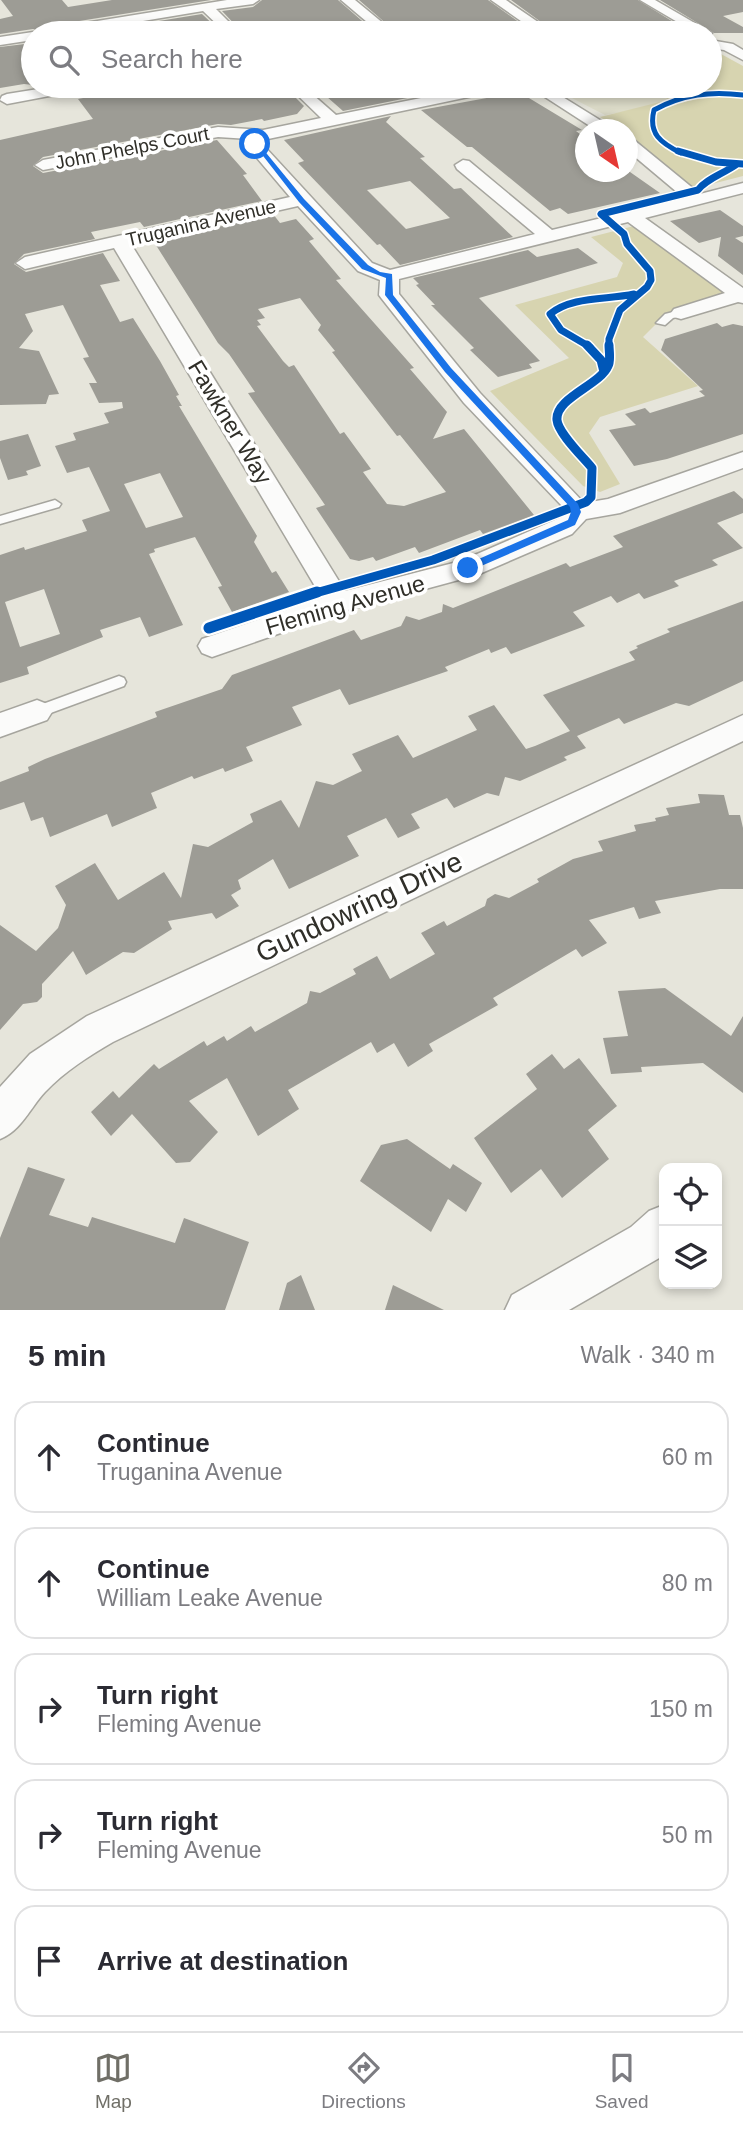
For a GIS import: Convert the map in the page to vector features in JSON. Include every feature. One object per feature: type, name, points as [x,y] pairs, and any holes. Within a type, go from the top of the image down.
[{"type":"street","points":[[124,21],[253,0]]},
{"type":"street","points":[[347,0],[373,21]]},
{"type":"street","points":[[497,0],[529,21]]},
{"type":"street","points":[[646,0],[678,21]]},
{"type":"street","points":[[206,8],[220,21]]},
{"type":"street","points":[[0,41],[21,38]]},
{"type":"street","points":[[722,47],[740,54]]},
{"type":"street","points":[[8,99],[21,97]]},
{"type":"street","points":[[308,98],[332,120]]},
{"type":"street","points":[[263,135],[424,98]]},
{"type":"street","points":[[555,98],[590,119]]},
{"type":"street","name":"John Phelps Court","points":[[43,165],[218,132],[263,135]]},
{"type":"street","name":"Truganina Avenue","points":[[25,263],[302,200],[257,148],[256,141],[263,135]]},
{"type":"street","points":[[638,151],[696,199]]},
{"type":"street","points":[[463,165],[548,236]]},
{"type":"street","points":[[302,200],[365,267],[377,274],[390,276],[743,188]]},
{"type":"street","points":[[631,216],[741,296]]},
{"type":"street","name":"Fawkner Way","points":[[120,242],[338,603]]},
{"type":"street","points":[[390,276],[389,295],[448,370],[571,501],[576,512],[611,507],[743,460]]},
{"type":"street","points":[[681,313],[741,296]]},
{"type":"street","name":"Fleming Avenue","points":[[212,646],[338,603],[429,580],[487,561],[563,528],[572,523],[576,512]]},
{"type":"street","points":[[0,725],[37,712]]},
{"type":"street","name":"Gundowring Drive","points":[[0,1119],[36,1072],[63,1050],[100,1029],[743,727]]},
{"type":"street","points":[[527,1310],[646,1242],[659,1230]]},
{"type":"lane","points":[[673,332],[658,323],[681,313]]},
{"type":"lane","points":[[0,520],[55,504]]},
{"type":"lane","points":[[37,712],[119,682]]},
{"type":"shaded area","points":[[722,55],[743,66],[743,176],[700,187],[691,186],[638,143],[638,119],[600,117],[668,100],[666,98],[722,98]]},
{"type":"shaded area","points":[[572,98],[668,100],[646,108],[605,115]]},
{"type":"shaded area","points":[[634,226],[725,294],[665,315],[643,337],[698,386],[600,417],[589,433],[620,484],[600,492],[583,486],[490,391],[569,358],[515,305],[617,277],[623,263],[591,237]]},
{"type":"building","points":[[1,0],[62,0],[68,7],[112,0],[211,0],[79,21],[21,21],[21,31],[0,34],[0,19],[13,16]]},
{"type":"building","points":[[262,0],[338,0],[362,21],[232,21],[222,11],[253,7]]},
{"type":"building","points":[[359,0],[488,0],[517,21],[383,21]]},
{"type":"building","points":[[511,0],[638,0],[672,21],[540,21]]},
{"type":"building","points":[[660,0],[743,0],[743,12],[723,16],[743,27],[743,33],[722,33],[722,21],[694,21]]},
{"type":"building","points":[[202,14],[209,21],[159,21]]},
{"type":"building","points":[[21,44],[21,84],[0,88],[0,47]]},
{"type":"building","points":[[296,98],[304,106],[297,114],[264,121],[262,119],[231,125],[218,124],[43,157],[33,166],[43,173],[217,140],[247,174],[243,175],[262,201],[144,227],[140,222],[91,232],[95,239],[24,254],[14,264],[26,272],[103,253],[120,281],[100,285],[120,322],[133,318],[160,361],[179,395],[176,396],[182,406],[179,406],[257,536],[254,542],[272,573],[276,571],[289,592],[232,612],[218,587],[222,586],[195,537],[154,549],[155,552],[149,554],[183,625],[149,637],[140,617],[100,630],[103,637],[27,667],[29,674],[0,683],[0,555],[87,531],[82,520],[110,511],[89,467],[67,473],[55,446],[76,440],[73,433],[109,423],[104,413],[123,408],[122,402],[99,403],[89,383],[97,383],[83,358],[89,357],[63,305],[25,314],[33,331],[19,348],[39,351],[59,394],[49,395],[46,404],[0,405],[0,140],[93,119],[78,99]],"holes":[[[160,473],[183,517],[146,528],[124,484]],[[44,589],[60,634],[20,647],[5,602]]]},
{"type":"building","points":[[328,98],[407,98],[343,111]]},
{"type":"building","points":[[486,98],[529,98],[575,126],[575,182],[638,182],[638,178],[660,193],[568,214],[560,208],[550,211],[472,147],[467,147],[421,110]]},
{"type":"building","points":[[391,116],[386,122],[425,157],[420,158],[454,189],[461,188],[513,237],[400,265],[380,244],[377,245],[298,163],[304,161],[284,140]],"holes":[[[410,181],[450,218],[406,229],[367,190]]]},
{"type":"building","points":[[720,210],[743,226],[743,236],[735,238],[743,243],[743,275],[718,256],[721,237],[699,243],[670,221]]},
{"type":"building","points":[[273,214],[280,223],[296,219],[314,239],[309,241],[341,279],[336,280],[414,368],[410,369],[447,412],[433,439],[464,429],[534,515],[483,534],[480,530],[419,553],[415,547],[376,561],[373,557],[359,561],[350,559],[316,508],[325,505],[248,393],[255,392],[229,354],[218,343],[154,242]],"holes":[[[300,298],[321,325],[318,330],[335,351],[332,352],[397,436],[400,435],[446,492],[404,506],[387,504],[363,472],[371,469],[344,432],[340,434],[294,365],[289,367],[283,361],[257,326],[261,325],[257,320],[265,318],[258,309]]]},
{"type":"building","points":[[578,248],[598,263],[479,298],[540,361],[529,364],[532,368],[498,377],[470,350],[474,348],[431,305],[435,305],[413,278],[528,250],[537,257]]},
{"type":"building","points":[[717,323],[722,327],[733,324],[743,326],[743,434],[667,459],[634,466],[609,430],[636,425],[625,414],[645,408],[650,413],[705,396],[699,391],[703,390],[661,350],[665,339]]},
{"type":"building","points":[[28,434],[41,466],[26,471],[28,475],[8,480],[0,458],[0,441]]},
{"type":"building","points":[[734,491],[743,499],[743,513],[717,523],[743,548],[712,560],[718,565],[674,581],[679,586],[644,599],[639,593],[617,603],[611,596],[573,612],[585,626],[511,654],[506,647],[491,653],[489,649],[445,667],[448,671],[349,705],[340,689],[292,707],[302,725],[246,747],[253,761],[225,772],[223,768],[194,779],[192,776],[151,793],[157,808],[112,827],[107,814],[50,837],[43,817],[31,821],[24,802],[0,810],[0,782],[29,771],[28,767],[45,759],[157,717],[155,712],[222,689],[232,675],[354,630],[361,640],[401,626],[406,616],[419,620],[442,612],[443,604],[453,608],[566,563],[570,567],[623,547],[613,536]]},
{"type":"building","points":[[743,601],[743,681],[689,706],[676,703],[624,724],[619,718],[577,736],[586,748],[564,757],[567,760],[520,781],[505,777],[499,796],[487,793],[454,808],[447,798],[411,814],[420,828],[398,838],[386,818],[347,836],[359,856],[289,889],[273,859],[238,880],[241,889],[231,895],[239,906],[216,919],[212,913],[168,921],[172,929],[134,953],[123,952],[86,975],[73,951],[42,984],[42,997],[37,1002],[23,1004],[0,1030],[0,925],[36,951],[58,928],[66,905],[55,886],[95,863],[118,900],[164,872],[181,898],[193,844],[208,847],[253,822],[250,814],[281,800],[299,828],[316,781],[333,785],[362,771],[352,754],[398,735],[413,758],[477,730],[468,716],[494,705],[526,749],[535,746],[570,731],[543,695],[635,660],[629,652],[638,648],[636,646],[670,632],[667,629]]},
{"type":"building","points":[[698,794],[724,795],[729,815],[740,815],[743,828],[743,889],[720,889],[655,901],[661,913],[639,919],[634,907],[589,920],[607,943],[582,957],[576,949],[493,998],[498,1005],[429,1044],[433,1051],[408,1067],[394,1043],[377,1053],[371,1042],[288,1090],[299,1109],[258,1136],[227,1078],[189,1101],[218,1132],[190,1162],[176,1163],[132,1114],[111,1136],[91,1112],[113,1091],[119,1098],[154,1064],[159,1069],[204,1041],[207,1046],[224,1036],[227,1041],[251,1026],[255,1032],[307,1003],[310,991],[320,993],[356,974],[353,969],[377,956],[390,979],[435,954],[421,933],[444,921],[447,926],[485,906],[487,899],[495,894],[509,898],[573,859],[603,851],[598,841],[636,831],[634,825],[656,821],[655,818],[669,815],[666,808],[700,803]]},
{"type":"building","points":[[665,988],[731,1036],[743,1016],[743,1093],[703,1063],[641,1067],[642,1072],[611,1074],[603,1038],[628,1036],[618,991]]},
{"type":"building","points":[[552,1054],[564,1069],[579,1058],[617,1106],[588,1130],[609,1159],[562,1198],[541,1169],[511,1193],[474,1138],[537,1089],[526,1074]]},
{"type":"building","points":[[407,1139],[450,1169],[453,1164],[482,1183],[466,1212],[448,1199],[431,1232],[360,1181],[381,1145]]},
{"type":"building","points":[[28,1167],[65,1179],[49,1215],[88,1227],[92,1217],[175,1243],[184,1218],[249,1242],[225,1310],[0,1310],[0,1238]]},
{"type":"building","points":[[301,1275],[315,1310],[279,1310],[287,1283]]},
{"type":"building","points":[[393,1285],[444,1310],[385,1310]]},
{"type":"cycle path","points":[[722,93],[743,95]]},
{"type":"cycle path","points":[[680,98],[654,110],[650,124],[655,136],[681,153],[716,162],[743,164]]},
{"type":"cycle path","points":[[209,628],[330,588],[433,560],[586,502],[591,497],[592,468],[561,430],[557,421],[558,413],[566,402],[601,376],[609,365],[609,339],[620,310],[647,287],[651,280],[650,271],[627,244],[624,234],[601,214],[698,190],[703,183],[723,175],[737,164]]},
{"type":"cycle path","points":[[604,372],[601,360],[594,351],[587,344],[561,330],[550,314],[565,305],[634,294]]},
{"type":"route","points":[[255,144],[302,200],[365,267],[371,272],[390,276],[389,295],[448,370],[575,506],[572,523],[468,568]]}]
